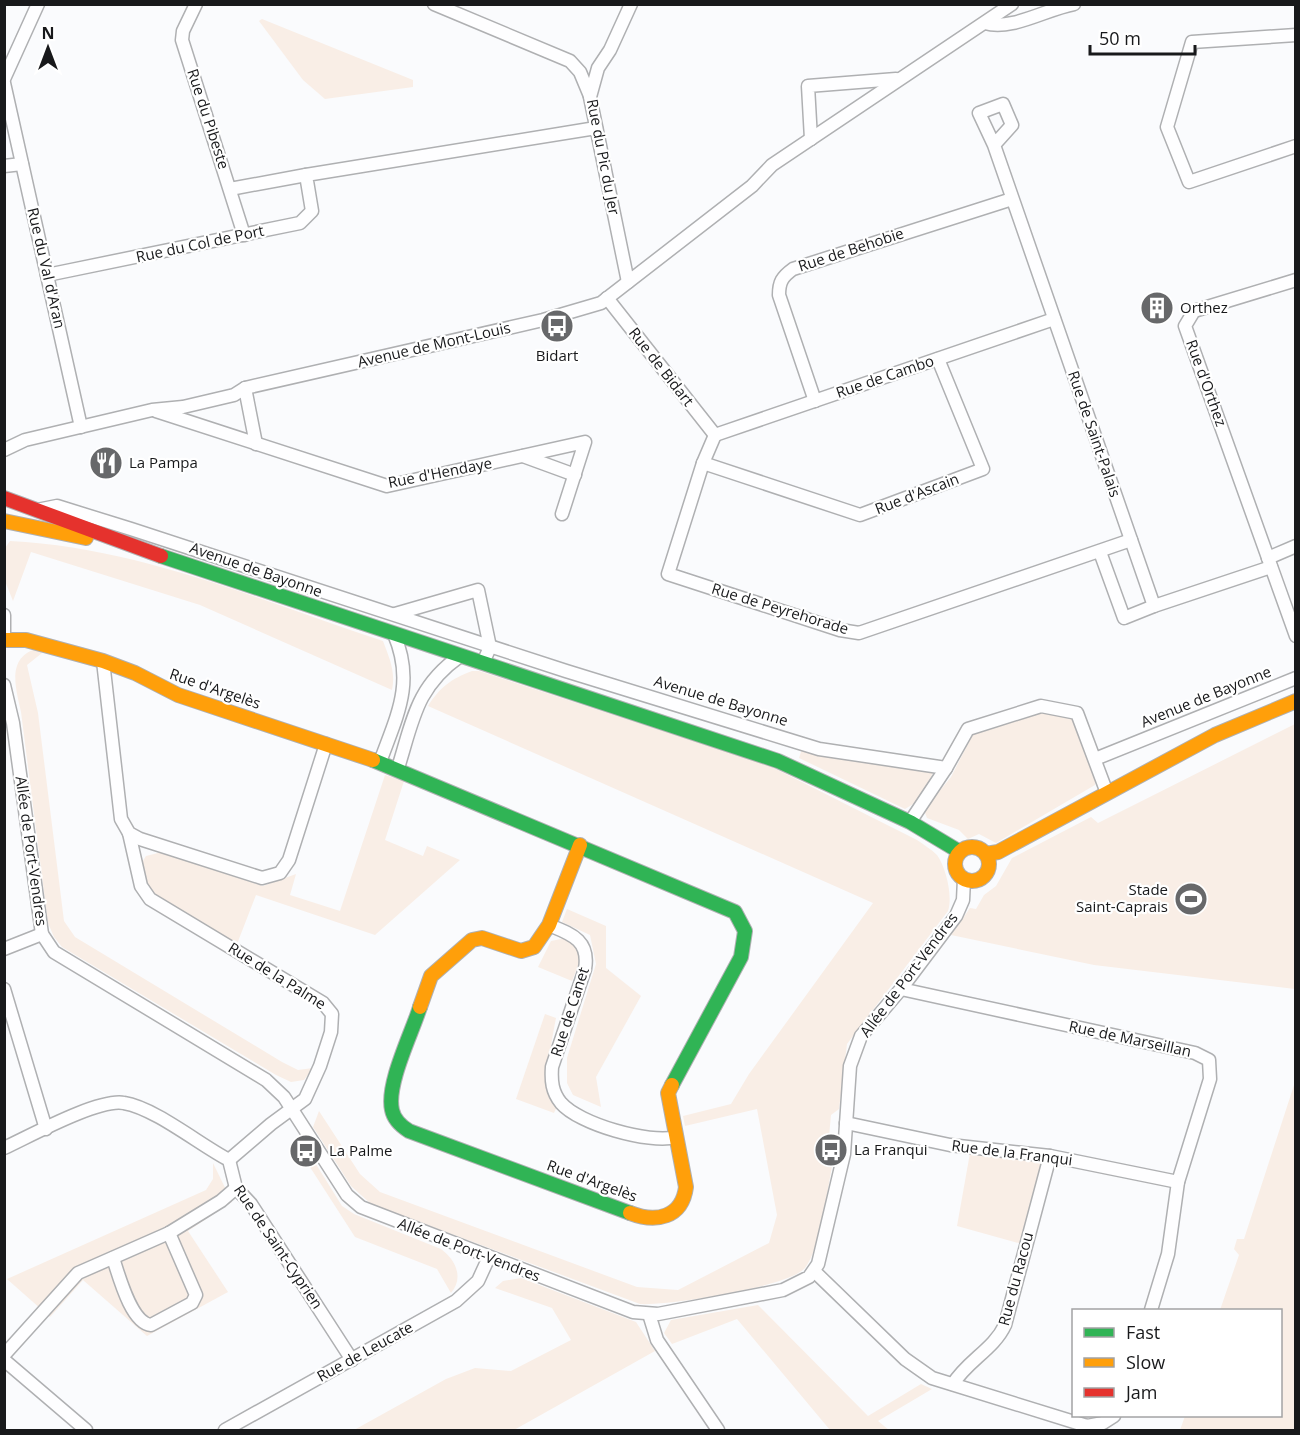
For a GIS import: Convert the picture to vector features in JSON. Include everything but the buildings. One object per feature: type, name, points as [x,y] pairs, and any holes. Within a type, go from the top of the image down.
[{"type":"street","name":"Rue du Val d'Aran","points":[[38,4],[4,81],[7,110],[22,164],[81,427]]},
{"type":"street","name":"Rue du Pibeste","points":[[196,4],[183,31],[182,40],[244,235]]},
{"type":"street","points":[[434,4],[570,61],[580,72],[590,97]]},
{"type":"street","name":"Rue du Pic du Jer","points":[[628,282],[590,97],[596,74],[631,4]]},
{"type":"street","name":"Avenue de Mont-Louis","points":[[6,450],[25,440],[152,410],[183,407],[234,396],[245,388],[543,320],[601,303],[752,186],[772,165],[1012,4]]},
{"type":"street","points":[[984,23],[993,25],[1009,23],[1069,5]]},
{"type":"street","points":[[1296,35],[1192,42],[1167,127],[1189,182],[1296,146]]},
{"type":"street","name":"Avenue de Mont-Louis","points":[[811,139],[808,86],[901,79]]},
{"type":"street","points":[[230,189],[596,128]]},
{"type":"street","name":"Rue de Saint-Palais","points":[[994,144],[1154,606]]},
{"type":"street","points":[[4,166],[22,164]]},
{"type":"street","name":"Rue du Col de Port","points":[[47,275],[300,223],[312,211],[306,175]]},
{"type":"street","name":"Rue de Behobie","points":[[815,401],[779,295],[779,285],[784,275],[792,269],[1012,199]]},
{"type":"street","name":"Rue d'Orthez","points":[[1296,280],[1194,311],[1185,326],[1296,636]]},
{"type":"street","name":"Rue de Bidart","points":[[607,298],[715,435]]},
{"type":"street","name":"Rue de Cambo","points":[[715,435],[1054,319]]},
{"type":"street","name":"Rue d'Ascain","points":[[703,463],[860,515],[983,469],[938,359]]},
{"type":"street","points":[[245,388],[256,444]]},
{"type":"street","name":"Rue d'Hendaye","points":[[152,410],[387,486],[585,442],[562,514]]},
{"type":"street","name":"Rue de Peyrehorade","points":[[715,435],[703,463],[668,574],[840,630],[859,633],[1131,540]]},
{"type":"street","points":[[521,456],[575,476]]},
{"type":"street","name":"Avenue de Bayonne","points":[[4,498],[118,542],[778,761],[910,822],[960,852]]},
{"type":"street","name":"Avenue de Bayonne","points":[[37,510],[57,506],[490,647],[819,749],[946,768]]},
{"type":"street","name":"Avenue de Bayonne","points":[[4,521],[118,542]]},
{"type":"street","points":[[118,542],[131,529]]},
{"type":"street","points":[[1100,552],[1124,618],[1270,562],[1296,546]]},
{"type":"street","points":[[394,614],[477,590],[490,647],[483,663]]},
{"type":"street","points":[[4,615],[7,629],[4,636]]},
{"type":"street","points":[[380,762],[405,692],[403,663],[394,634]]},
{"type":"street","name":"Rue d'Argelès","points":[[4,640],[26,640],[103,661],[135,673],[178,695],[398,768],[580,845],[735,912],[743,923],[745,940],[741,957],[670,1084],[668,1102],[686,1195],[674,1214],[657,1220],[637,1216],[419,1135],[396,1121],[390,1107],[392,1090],[431,976],[472,940],[482,938],[515,950],[528,950],[539,943],[549,924],[580,845]]},
{"type":"street","points":[[398,768],[424,692],[437,674],[460,656]]},
{"type":"street","name":"Rue de la Palme","points":[[103,661],[122,819],[129,833],[141,886],[150,899],[330,1009],[333,1023],[320,1066],[309,1092],[293,1110],[271,1124],[230,1160]]},
{"type":"street","name":"Avenue de Bayonne","points":[[1095,759],[1296,678]]},
{"type":"street","name":"Allée de Port-Vendres","points":[[4,685],[42,934],[54,952],[266,1080],[293,1110],[347,1195],[361,1208],[608,1303],[649,1314],[783,1290],[801,1283],[814,1271],[821,1254],[842,1162],[852,1057],[861,1036],[901,989],[956,916],[963,900],[964,879]]},
{"type":"street","points":[[986,854],[989,866],[983,878],[970,881],[959,875],[955,863],[960,852],[973,847],[986,854],[998,852],[1215,735],[1296,701]]},
{"type":"street","points":[[910,822],[946,768],[968,729],[1041,706],[1077,713],[1107,793]]},
{"type":"street","points":[[129,833],[251,875],[271,878],[280,873],[289,860],[326,744]]},
{"type":"street","name":"Rue de Canet","points":[[549,924],[579,939],[586,953],[585,969],[552,1067],[552,1084],[558,1099],[569,1111],[628,1135],[657,1139],[676,1137]]},
{"type":"street","points":[[4,949],[42,934]]},
{"type":"street","points":[[4,989],[46,1129]]},
{"type":"street","name":"Rue de Marseillan","points":[[901,989],[1203,1055],[1211,1065],[1210,1079],[1178,1182],[1168,1254],[1152,1309]]},
{"type":"street","points":[[4,1148],[101,1105],[123,1102],[149,1112],[230,1160]]},
{"type":"street","name":"Rue de la Franqui","points":[[846,1123],[950,1145],[1050,1156],[1178,1182]]},
{"type":"street","name":"Rue du Racou","points":[[953,1384],[971,1360],[997,1339],[1005,1325],[1050,1156]]},
{"type":"street","name":"Rue de Saint-Cyprien","points":[[230,1160],[236,1188],[251,1203],[352,1360]]},
{"type":"street","points":[[4,1355],[78,1273],[169,1233],[221,1201],[236,1188]]},
{"type":"street","points":[[113,1258],[136,1318],[144,1324],[151,1325],[192,1303],[196,1295],[169,1233]]},
{"type":"street","name":"Rue de Leucate","points":[[225,1431],[456,1301],[477,1281],[489,1257]]},
{"type":"street","points":[[814,1271],[905,1359],[932,1378],[1079,1424],[1096,1425],[1112,1417]]},
{"type":"street","points":[[649,1314],[657,1340],[718,1431]]},
{"type":"street","points":[[4,1360],[86,1431]]},
{"type":"shaded area","points":[[262,19],[413,80],[413,87],[325,99],[303,80],[259,21]]},
{"type":"shaded area","points":[[10,541],[58,545],[152,565],[246,593],[383,641],[390,659],[392,690],[200,605],[31,552],[13,601],[5,581],[5,548]]},
{"type":"shaded area","points":[[36,649],[42,653],[27,665],[38,713],[64,921],[75,937],[282,1062],[298,1070],[313,1068],[304,1080],[291,1082],[276,1075],[62,947],[54,937],[48,923],[15,675],[20,659]]},
{"type":"shaded area","points":[[472,671],[479,671],[770,766],[917,840],[935,853],[940,860],[949,890],[948,911],[847,1044],[839,1109],[831,1115],[827,1158],[833,1161],[823,1217],[810,1259],[805,1268],[794,1275],[776,1282],[727,1294],[675,1302],[640,1304],[371,1204],[351,1186],[313,1127],[319,1111],[360,1174],[380,1192],[637,1287],[678,1290],[769,1243],[777,1215],[757,1109],[685,1126],[683,1116],[731,1104],[749,1074],[873,903],[428,706],[447,684]]},
{"type":"shaded area","points":[[1042,711],[1067,715],[1075,720],[1095,773],[1095,785],[996,843],[979,834],[968,839],[959,830],[927,818],[924,810],[951,777],[974,732]]},
{"type":"shaded area","name":"Stade Saint-Caprais","points":[[1295,724],[1295,989],[1094,965],[951,935],[970,908],[976,909],[984,895],[996,886],[1012,858],[1091,817],[1098,823]]},
{"type":"shaded area","points":[[802,749],[933,773],[918,801],[905,809],[799,758]]},
{"type":"shaded area","points":[[385,775],[404,781],[385,840],[423,856],[427,846],[460,860],[375,935],[256,895],[237,944],[146,888],[141,864],[146,856],[162,852],[263,886],[296,874],[290,895],[340,911]]},
{"type":"shaded area","points":[[567,909],[606,926],[606,968],[641,996],[596,1077],[601,1107],[573,1095],[567,1083],[567,1058],[596,964],[590,935],[562,922]]},
{"type":"shaded area","points":[[566,938],[576,944],[581,958],[572,981],[538,967],[551,941]]},
{"type":"shaded area","points":[[545,1014],[556,1018],[550,1062],[551,1084],[557,1106],[554,1113],[516,1099]]},
{"type":"shaded area","points":[[1295,1082],[1295,1430],[1180,1430],[1185,1417],[1282,1417],[1282,1309],[1220,1309],[1239,1255],[1234,1249],[1237,1239],[1244,1239]]},
{"type":"shaded area","points":[[970,1153],[1037,1161],[1042,1164],[1022,1244],[957,1226]]},
{"type":"shaded area","points":[[314,1161],[342,1206],[354,1214],[446,1253],[451,1258],[458,1275],[451,1293],[437,1269],[355,1237],[308,1164]]},
{"type":"shaded area","points":[[213,1163],[232,1202],[188,1231],[228,1292],[147,1336],[83,1280],[50,1317],[7,1279],[206,1190],[213,1179]]},
{"type":"shaded area","points":[[521,1278],[636,1322],[655,1351],[514,1430],[354,1430],[446,1379],[475,1368],[511,1371],[571,1340],[552,1308],[495,1288],[503,1281]]},
{"type":"shaded area","points":[[758,1305],[868,1416],[921,1384],[932,1389],[878,1421],[889,1430],[830,1430],[737,1319],[672,1344],[664,1333],[671,1320]]},
{"type":"traffic: fast","points":[[161,556],[778,761],[910,822],[960,852]]},
{"type":"traffic: fast","points":[[373,760],[735,912],[745,931],[741,957],[672,1085]]},
{"type":"traffic: fast","points":[[420,1007],[396,1073],[391,1099],[394,1117],[401,1125],[409,1131],[630,1213]]},
{"type":"traffic: slow","points":[[4,521],[86,538]]},
{"type":"traffic: slow","points":[[4,640],[26,640],[103,661],[135,673],[178,695],[373,760]]},
{"type":"traffic: slow","points":[[986,854],[998,852],[1215,735],[1296,701]]},
{"type":"traffic: slow","points":[[420,1007],[431,976],[472,940],[482,938],[521,951],[534,947],[549,925],[580,845]]},
{"type":"traffic: slow","points":[[972,847],[984,852],[989,864],[984,876],[972,881],[960,876],[955,864],[960,852],[972,847]]},
{"type":"traffic: slow","points":[[630,1213],[649,1218],[666,1215],[679,1206],[684,1197],[686,1187],[668,1093],[672,1085]]},
{"type":"traffic: jam","points":[[4,498],[161,556]]},
{"type":"place","name":"Orthez","points":[[1157,308]]},
{"type":"place","name":"Bidart","points":[[557,326]]},
{"type":"place","name":"La Pampa","points":[[106,463]]},
{"type":"place","name":"Stade Saint-Caprais","points":[[1191,899]]},
{"type":"place","name":"La Franqui","points":[[831,1150]]},
{"type":"place","name":"La Palme","points":[[306,1151]]}]
